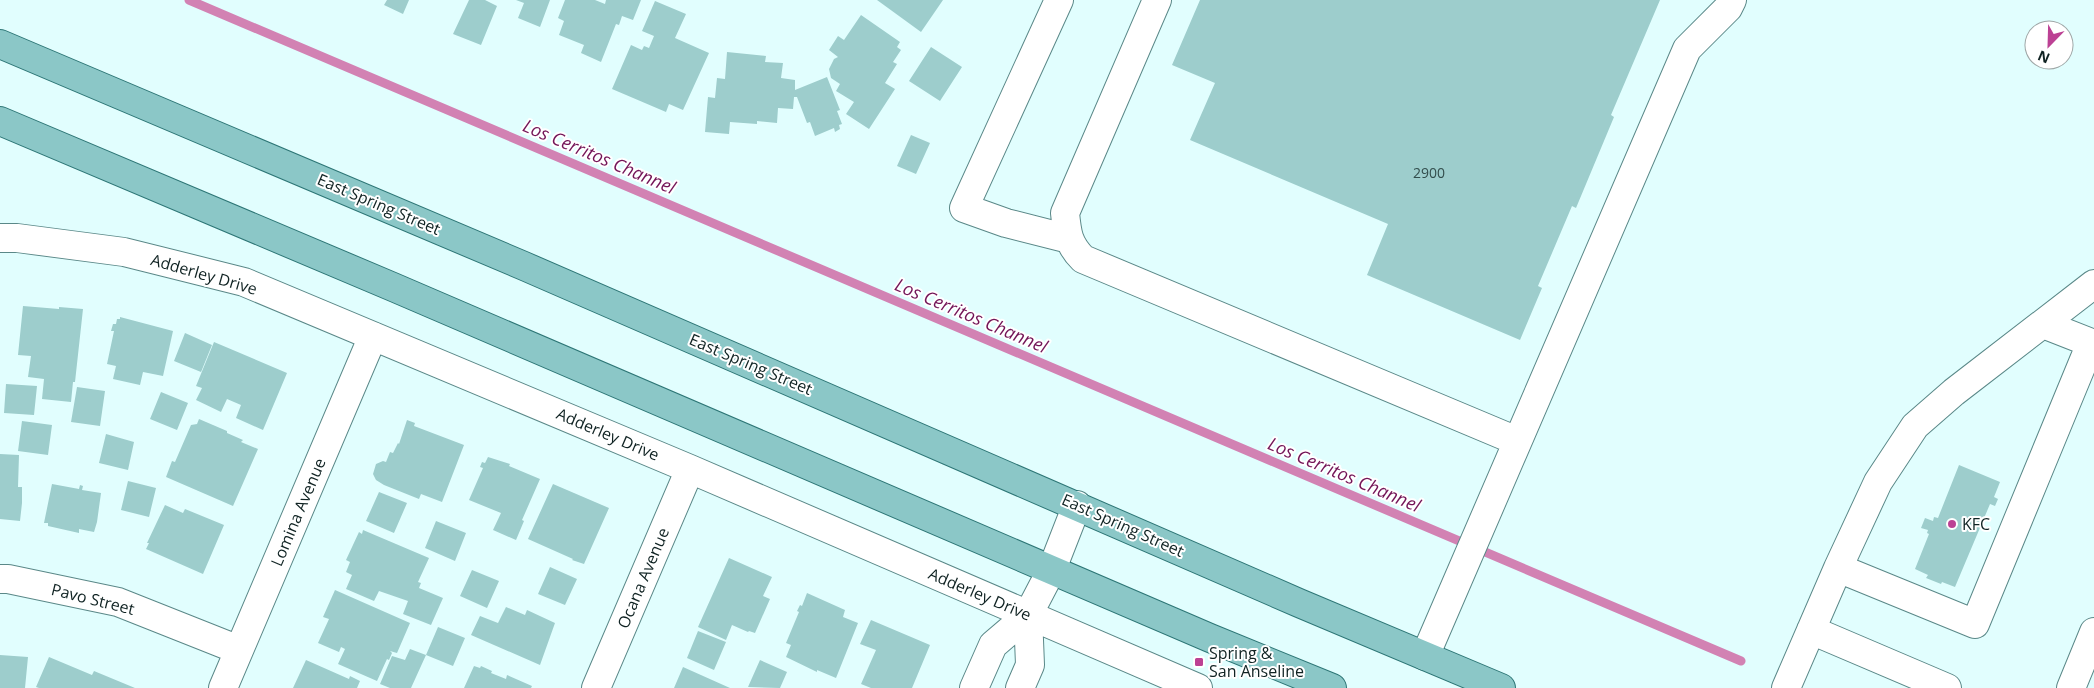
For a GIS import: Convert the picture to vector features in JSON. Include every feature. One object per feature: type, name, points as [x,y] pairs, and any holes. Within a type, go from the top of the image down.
[{"type":"main road","name":"East Spring Street","points":[[0,44],[524,266],[1501,688]]},
{"type":"main road","points":[[0,121],[1210,638],[1332,688]]},
{"type":"street","points":[[1059,0],[964,208],[1006,223],[1069,239]]},
{"type":"street","points":[[1157,0],[1065,212],[1066,229],[1072,247],[1083,259],[1517,441]]},
{"type":"street","points":[[1425,656],[1687,49],[1728,8],[1732,0]]},
{"type":"street","name":"Adderley Drive","points":[[0,238],[17,238],[124,252],[244,282],[690,469],[1198,688]]},
{"type":"street","points":[[1786,688],[1878,482],[1915,426],[1954,392],[2094,284]]},
{"type":"street","points":[[1838,568],[1975,624],[2092,343],[2043,324]]},
{"type":"street","name":"Lomina Avenue","points":[[222,688],[373,336]]},
{"type":"street","name":"Ocana Avenue","points":[[596,688],[690,469]]},
{"type":"street","points":[[974,688],[993,645],[1028,615],[1052,569],[1077,505]]},
{"type":"street","name":"Pavo Street","points":[[0,579],[8,579],[118,602],[239,650]]},
{"type":"street","points":[[1020,688],[1030,665],[1028,615]]},
{"type":"street","points":[[1811,630],[1947,688]]},
{"type":"street","points":[[2072,688],[2094,632]]},
{"type":"building","points":[[387,0],[409,0],[403,14],[384,5]]},
{"type":"building","points":[[469,0],[485,0],[497,6],[481,45],[453,34]]},
{"type":"building","points":[[516,0],[550,0],[540,27],[518,18],[524,3]]},
{"type":"building","points":[[565,0],[595,0],[605,4],[606,0],[641,0],[633,20],[622,16],[619,25],[616,24],[601,62],[581,53],[584,45],[559,35],[564,21],[558,18]]},
{"type":"building","points":[[877,0],[943,0],[921,32]]},
{"type":"building","points":[[1200,0],[1660,0],[1611,115],[1614,117],[1576,208],[1572,206],[1538,286],[1542,288],[1520,340],[1367,275],[1388,224],[1190,140],[1215,83],[1172,65]]},
{"type":"building","points":[[655,1],[686,14],[675,38],[709,53],[683,110],[669,104],[666,112],[612,89],[631,45],[642,50],[644,46],[649,48],[654,36],[642,31]]},
{"type":"building","points":[[861,15],[900,42],[897,47],[901,50],[893,62],[897,64],[885,83],[895,89],[869,129],[846,114],[854,102],[836,91],[840,84],[831,78],[829,69],[834,59],[838,57],[829,50],[838,36],[844,40]]},
{"type":"building","points":[[931,47],[962,67],[940,101],[909,81]]},
{"type":"building","points":[[727,52],[766,56],[765,62],[783,63],[781,78],[795,80],[795,90],[827,77],[840,110],[837,111],[842,124],[839,125],[840,129],[835,132],[834,128],[815,136],[810,122],[807,123],[797,97],[794,97],[793,109],[778,108],[777,123],[757,121],[757,124],[730,122],[729,134],[705,132],[708,97],[715,98],[717,78],[725,79]]},
{"type":"building","points":[[911,135],[930,143],[916,174],[897,166]]},
{"type":"building","points":[[23,306],[83,309],[71,402],[42,399],[44,379],[28,377],[31,356],[18,355]]},
{"type":"building","points":[[120,317],[173,331],[163,376],[143,372],[140,385],[113,379],[116,366],[107,364],[114,331],[111,331],[113,324],[116,324],[117,319],[120,319]]},
{"type":"building","points":[[185,333],[212,345],[201,372],[174,361]]},
{"type":"building","points":[[214,342],[287,373],[263,430],[236,418],[241,405],[227,399],[221,412],[196,400],[202,388],[196,386]]},
{"type":"building","points":[[6,384],[37,386],[34,415],[4,413]]},
{"type":"building","points":[[77,387],[105,391],[100,426],[71,422]]},
{"type":"building","points":[[161,392],[188,403],[177,430],[150,419]]},
{"type":"building","points":[[199,419],[227,431],[227,433],[243,440],[241,442],[258,449],[233,506],[166,477],[172,461],[175,462],[191,425],[197,424]]},
{"type":"building","points":[[407,420],[415,423],[414,426],[464,445],[442,502],[421,494],[419,499],[384,485],[376,480],[373,474],[376,464],[383,461],[386,462],[390,452],[393,453],[399,444]]},
{"type":"building","points":[[22,421],[52,425],[48,455],[18,451]]},
{"type":"building","points":[[106,434],[134,442],[128,470],[99,463]]},
{"type":"building","points":[[0,454],[19,455],[18,487],[22,487],[20,521],[0,519]]},
{"type":"building","points":[[488,457],[510,464],[509,466],[540,479],[522,520],[524,521],[516,540],[493,530],[501,513],[469,500],[483,468],[480,467],[482,462],[485,463]]},
{"type":"building","name":"KFC","points":[[1959,465],[2000,482],[1994,497],[1998,499],[1995,506],[1990,504],[1955,587],[1926,578],[1928,575],[1915,569],[1929,534],[1927,533],[1928,530],[1921,528],[1925,518],[1933,521],[1934,517],[1938,518]]},
{"type":"building","points":[[128,481],[156,488],[149,517],[121,510]]},
{"type":"building","points":[[52,484],[79,489],[80,485],[83,486],[82,490],[101,493],[94,532],[79,529],[79,533],[48,526],[48,523],[44,523]]},
{"type":"building","points":[[553,484],[609,508],[584,564],[528,539]]},
{"type":"building","points":[[379,492],[407,503],[394,533],[366,521]]},
{"type":"building","points":[[165,505],[183,513],[185,509],[224,525],[203,574],[146,549]]},
{"type":"building","points":[[436,521],[466,533],[455,561],[425,548]]},
{"type":"building","points":[[363,530],[429,558],[418,582],[421,583],[419,588],[443,598],[431,625],[403,614],[408,601],[379,591],[374,601],[346,589],[352,575],[346,572],[350,562],[346,560],[359,532],[362,534]]},
{"type":"building","points":[[729,558],[772,577],[763,596],[770,599],[755,633],[732,625],[726,640],[698,627]]},
{"type":"building","points":[[550,567],[577,579],[565,605],[538,594]]},
{"type":"building","points":[[472,570],[499,581],[487,608],[460,596]]},
{"type":"building","points":[[335,590],[410,623],[397,653],[390,651],[392,653],[389,660],[387,659],[377,681],[338,664],[345,649],[341,647],[339,652],[318,643],[329,619],[323,617]]},
{"type":"building","points":[[807,593],[845,610],[843,617],[858,623],[836,678],[817,670],[817,672],[786,657],[791,645],[786,643],[799,612],[797,611],[800,605],[802,606]]},
{"type":"building","points":[[506,607],[525,615],[527,610],[555,623],[540,665],[471,635],[480,616],[498,623]]},
{"type":"building","points":[[871,620],[930,645],[912,688],[871,688],[861,684],[876,650],[860,644]]},
{"type":"building","points":[[438,627],[465,638],[453,666],[426,655]]},
{"type":"building","points":[[698,631],[726,642],[714,670],[687,658]]},
{"type":"building","points":[[410,649],[426,655],[411,688],[390,688],[380,684],[392,656],[405,660]]},
{"type":"building","points":[[0,655],[28,657],[25,688],[0,688]]},
{"type":"building","points":[[49,657],[92,675],[94,671],[135,688],[36,687]]},
{"type":"building","points":[[306,660],[349,679],[350,676],[360,681],[357,688],[293,688]]},
{"type":"building","points":[[760,660],[787,672],[780,688],[748,687]]},
{"type":"building","points":[[474,666],[480,668],[481,666],[492,671],[491,673],[506,679],[507,675],[532,686],[531,688],[464,688]]},
{"type":"building","points":[[683,667],[730,688],[674,688]]},
{"type":"waterway","name":"Los Cerritos Channel","points":[[189,0],[1741,661]]},
{"type":"place","name":"KFC","points":[[1952,524]]},
{"type":"place","name":"Spring & San Anseline","points":[[1199,662]]}]
